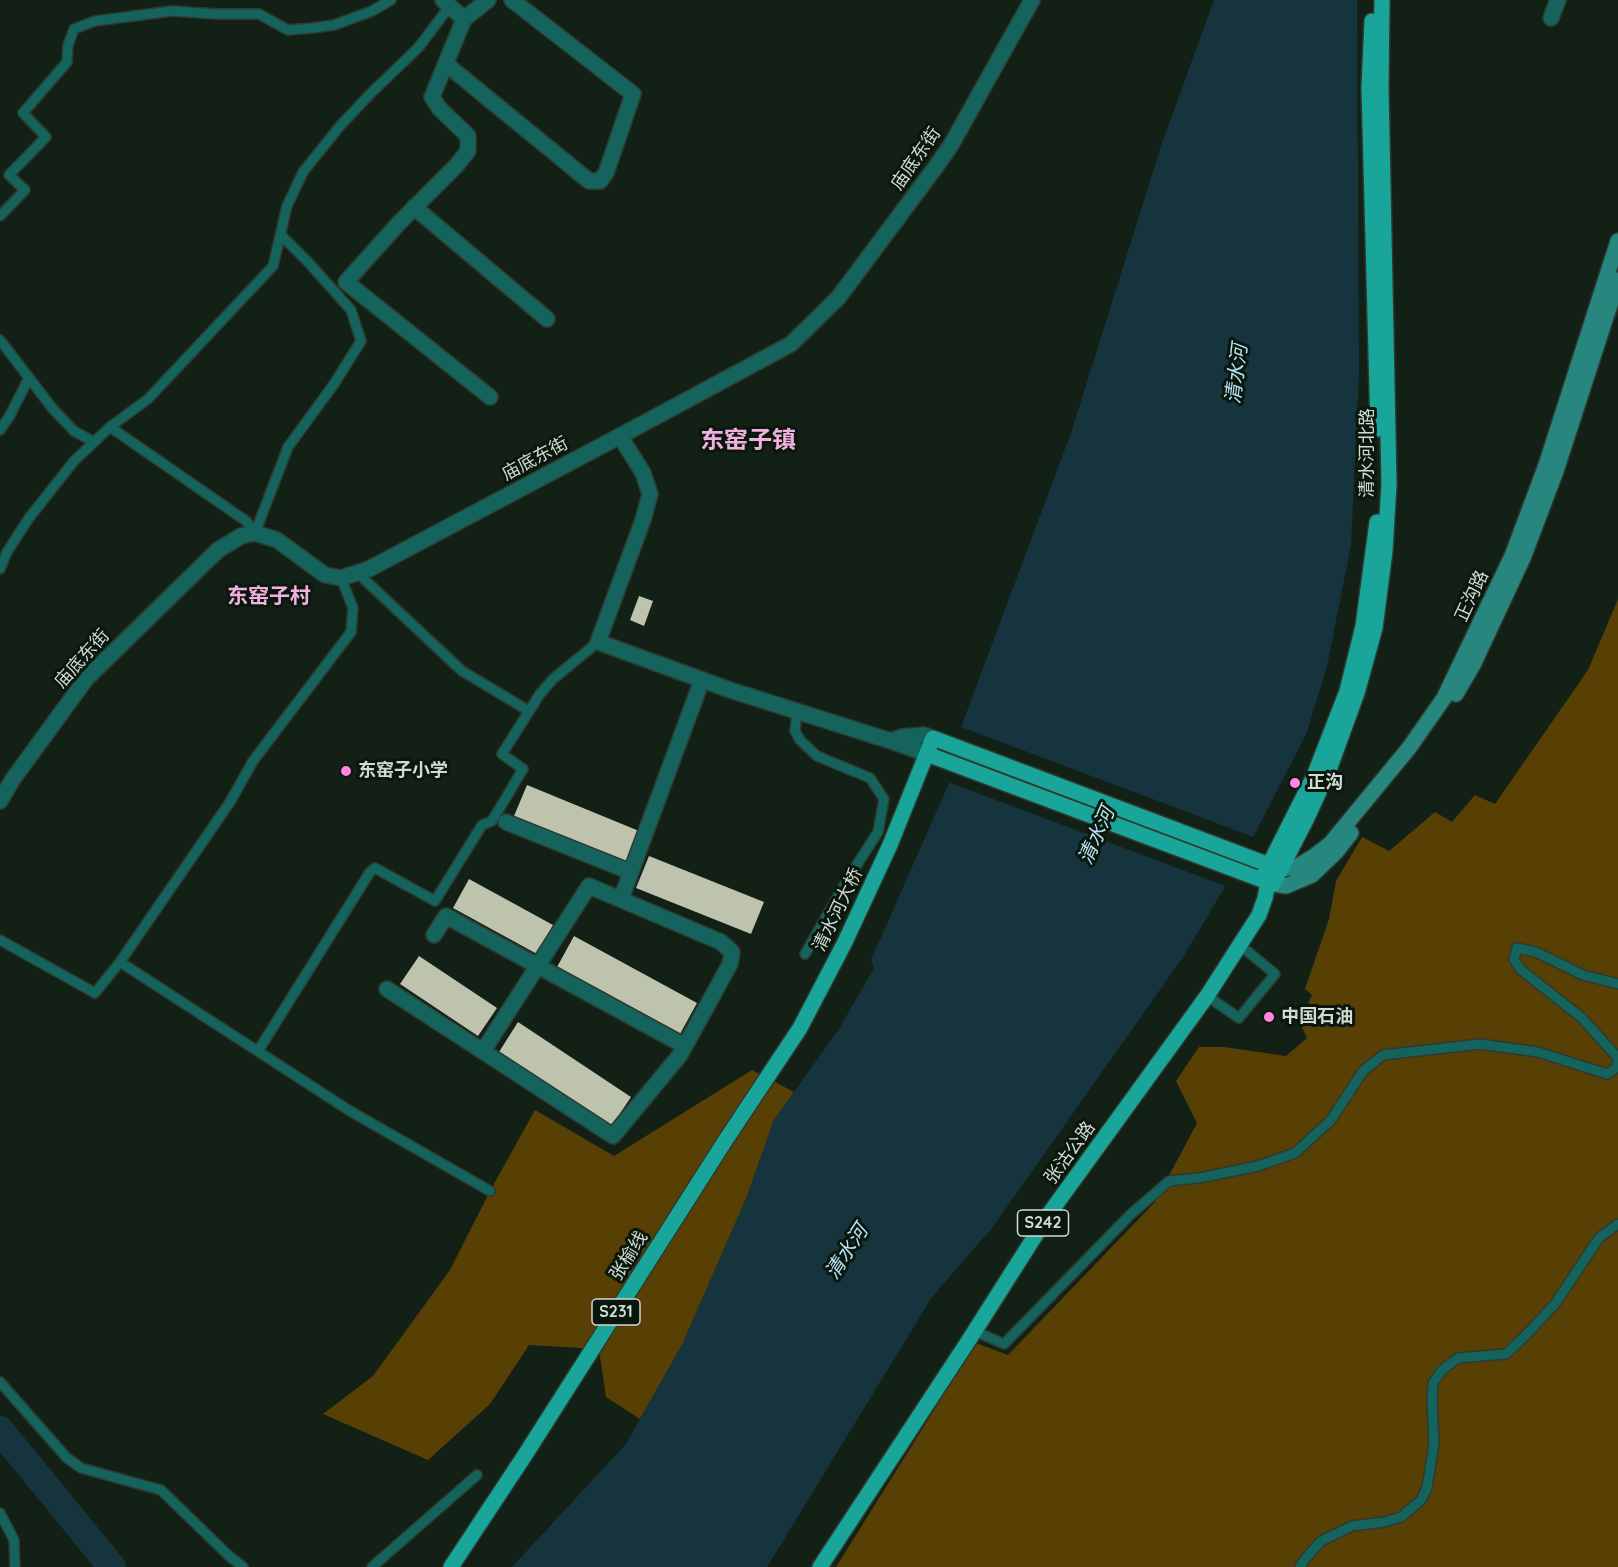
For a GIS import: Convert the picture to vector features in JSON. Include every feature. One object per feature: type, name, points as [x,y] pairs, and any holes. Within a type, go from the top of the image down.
[{"type":"main road","name":"清水河北路","points":[[1268,882],[1314,776],[1347,691],[1364,626],[1374,549],[1380,485],[1369,88],[1373,0]]},
{"type":"main road","name":"清水河北路","points":[[1274,867],[1306,820],[1358,693],[1375,628],[1385,551],[1389,484],[1380,88],[1382,0]]},
{"type":"main road","name":"正沟路","points":[[1274,867],[1296,867],[1330,844],[1409,748],[1444,698],[1512,556],[1546,465],[1618,241]]},
{"type":"main road","name":"正沟路","points":[[1268,882],[1286,886],[1312,875],[1337,851],[1450,706],[1473,665],[1523,558],[1556,471],[1618,280]]},
{"type":"main road","points":[[933,738],[1274,867]]},
{"type":"main road","name":"S231","points":[[927,754],[933,738]]},
{"type":"main road","points":[[927,754],[1268,882]]},
{"type":"main road","name":"清水河大桥","points":[[781,1058],[800,1028],[844,942],[890,845],[927,754]]},
{"type":"main road","name":"张沽公路","points":[[820,1567],[1049,1214],[1207,996],[1259,915],[1268,882]]},
{"type":"main road","name":"张榆线","points":[[451,1567],[725,1141],[781,1058]]},
{"type":"street","points":[[488,0],[464,19],[432,97],[439,108],[468,136],[468,151],[346,282],[490,397]]},
{"type":"street","points":[[446,64],[589,181],[600,181],[606,173],[633,94],[512,0]]},
{"type":"street","name":"庙底东街","points":[[341,578],[369,569],[791,344],[838,298],[935,168],[951,145],[1032,0]]},
{"type":"street","points":[[1551,18],[1558,0]]},
{"type":"street","points":[[446,3],[464,19]]},
{"type":"street","points":[[414,207],[547,320]]},
{"type":"street","points":[[620,436],[643,472],[650,494],[643,520],[598,642],[702,680],[927,754]]},
{"type":"street","points":[[255,533],[277,540],[325,575],[341,578]]},
{"type":"street","name":"庙底东街","points":[[0,801],[13,779],[86,679],[218,550],[241,536],[255,533]]},
{"type":"street","points":[[621,899],[702,680]]},
{"type":"street","points":[[891,741],[902,737],[924,735],[933,738]]},
{"type":"street","points":[[506,822],[631,872]]},
{"type":"street","points":[[387,989],[613,1136],[680,1055],[730,964],[732,952],[721,942],[589,886],[483,1051]]},
{"type":"street","points":[[434,935],[446,916],[685,1046]]},
{"type":"lane","points":[[0,216],[25,190],[9,175],[46,137],[23,113],[68,62],[68,45],[74,29],[95,21],[172,11],[259,14],[288,30],[305,29],[334,26],[391,0]]},
{"type":"lane","points":[[0,569],[6,552],[29,518],[74,461],[110,427],[148,399],[273,266],[287,206],[303,172],[340,126],[418,48],[446,3]]},
{"type":"lane","points":[[255,533],[288,447],[334,384],[361,341],[351,310],[281,235]]},
{"type":"lane","points":[[0,340],[53,409],[74,431],[94,442]]},
{"type":"lane","points":[[0,430],[29,378]]},
{"type":"lane","points":[[110,427],[246,521],[255,533]]},
{"type":"lane","points":[[360,572],[365,580],[462,671],[530,711]]},
{"type":"lane","points":[[0,940],[95,993],[120,962],[230,802],[253,761],[351,632],[353,608],[341,578]]},
{"type":"lane","points":[[258,1051],[370,872],[375,868],[435,901],[482,825],[492,820],[523,769],[502,754],[540,694],[553,679],[598,642]]},
{"type":"lane","points":[[797,711],[795,731],[800,740],[817,756],[870,778],[884,799],[878,832],[805,954]]},
{"type":"lane","points":[[1207,996],[1239,1018],[1275,975],[1240,945]]},
{"type":"lane","points":[[975,1331],[1004,1344],[1130,1215],[1169,1181],[1198,1178],[1258,1166],[1295,1153],[1330,1120],[1363,1071],[1383,1055],[1480,1044],[1539,1052],[1607,1074],[1616,1068],[1618,1059],[1582,1018],[1520,969],[1514,959],[1517,948],[1536,952],[1583,975],[1618,984]]},
{"type":"lane","points":[[120,962],[350,1111],[490,1191]]},
{"type":"lane","points":[[1300,1567],[1321,1541],[1352,1526],[1384,1522],[1401,1517],[1421,1500],[1426,1488],[1434,1444],[1433,1383],[1442,1370],[1458,1358],[1506,1354],[1555,1304],[1599,1238],[1618,1224]]},
{"type":"lane","points":[[0,1382],[67,1458],[81,1468],[161,1490],[243,1567]]},
{"type":"lane","points":[[372,1567],[477,1475]]},
{"type":"lane","points":[[0,1513],[14,1540],[15,1567]]},
{"type":"shaded area","points":[[1618,599],[1618,1567],[836,1567],[976,1343],[1008,1355],[1155,1202],[1197,1123],[1176,1081],[1199,1047],[1224,1047],[1286,1056],[1307,1038],[1300,1023],[1312,995],[1305,989],[1329,919],[1336,881],[1362,837],[1389,851],[1435,812],[1452,822],[1475,795],[1495,804],[1588,670]]},
{"type":"shaded area","points":[[752,1070],[794,1092],[774,1120],[746,1199],[682,1345],[640,1419],[606,1397],[599,1349],[529,1345],[490,1404],[428,1460],[323,1414],[373,1376],[450,1270],[535,1110],[614,1156]]},
{"type":"water","name":"清水河","points":[[1214,0],[1357,0],[1359,372],[1351,545],[1327,666],[1307,732],[1244,855],[1183,957],[992,1228],[932,1297],[767,1567],[512,1567],[626,1444],[682,1345],[746,1199],[774,1120],[839,1029],[874,968],[871,960],[949,783],[940,779],[1071,433],[1162,143]]},
{"type":"pier","points":[[961,727],[1256,838],[1228,887],[940,779]]},
{"type":"building","points":[[639,596],[653,601],[644,626],[630,620]]},
{"type":"building","points":[[527,785],[639,831],[626,862],[514,816]]},
{"type":"building","points":[[649,856],[764,902],[751,934],[636,888]]},
{"type":"building","points":[[469,879],[553,925],[537,954],[453,908]]},
{"type":"building","points":[[574,936],[697,1003],[680,1034],[557,967]]},
{"type":"building","points":[[419,956],[497,1008],[478,1036],[400,984]]},
{"type":"building","points":[[518,1022],[631,1097],[611,1127],[499,1052]]},
{"type":"waterway","points":[[0,1430],[112,1567]]},
{"type":"place","name":"东窑子小学","points":[[346,771]]},
{"type":"place","name":"正沟","points":[[1295,783]]},
{"type":"place","name":"中国石油","points":[[1269,1017]]},
{"type":"district","name":"东窑子镇","points":[[748,441]]},
{"type":"district","name":"东窑子村","points":[[269,597]]}]
